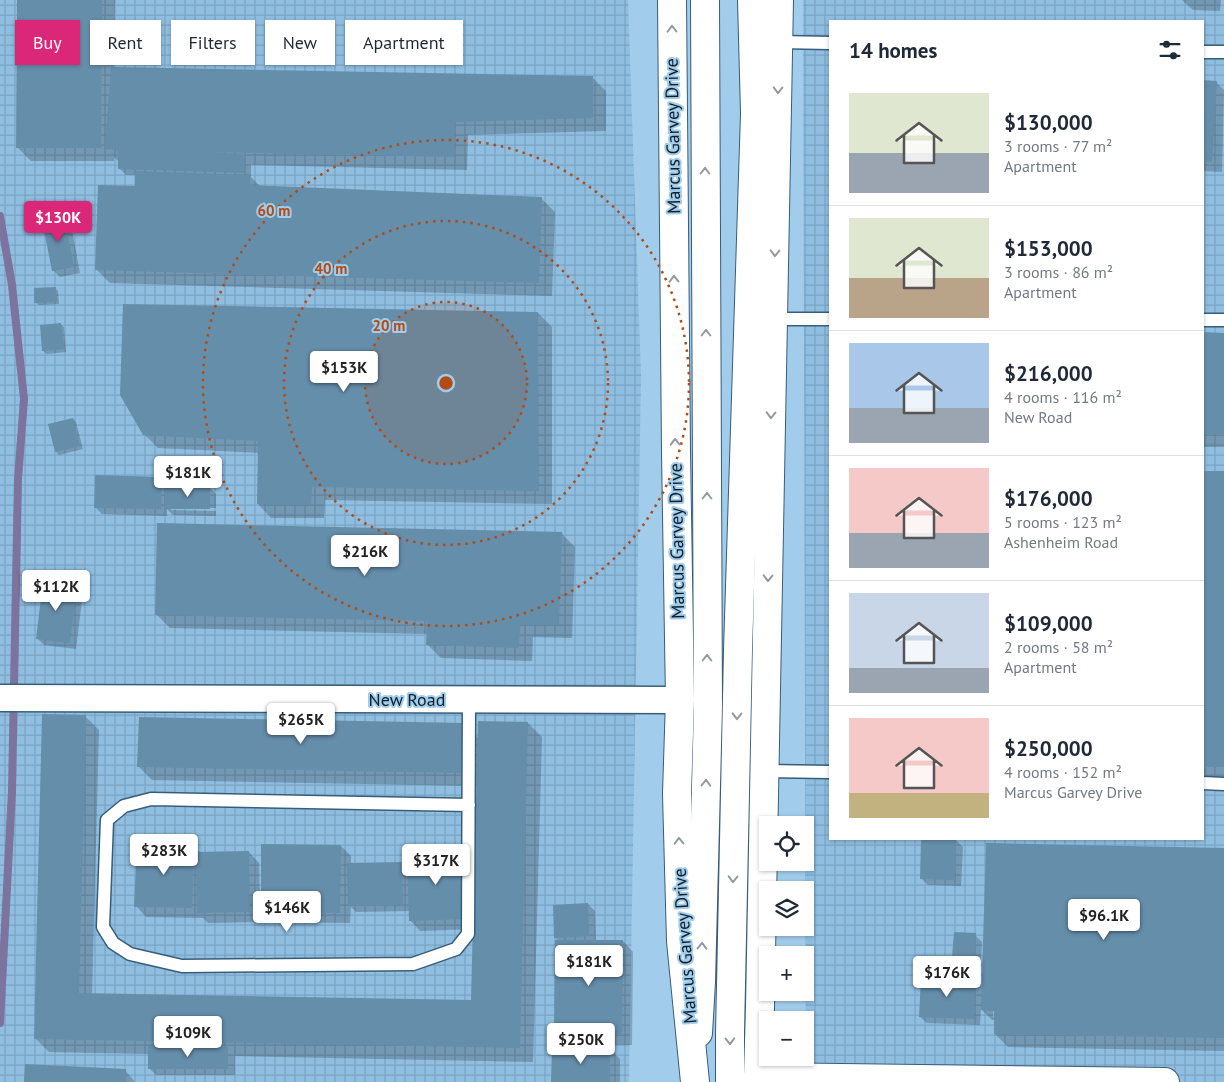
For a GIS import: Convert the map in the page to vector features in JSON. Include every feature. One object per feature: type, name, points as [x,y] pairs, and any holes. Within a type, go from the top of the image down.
[{"type":"main road","name":"Marcus Garvey Drive","points":[[672,0],[675,432],[680,700],[677,794],[681,941],[696,1082]]},
{"type":"main road","name":"Marcus Garvey Drive","points":[[696,1082],[701,982],[708,707],[705,0]]},
{"type":"main road","points":[[730,1082],[738,650],[755,112],[752,0]]},
{"type":"main road","points":[[779,0],[765,771],[757,1079],[1165,1082]]},
{"type":"street","name":"New Road","points":[[0,698],[680,700]]},
{"type":"lane","points":[[779,42],[829,43]]},
{"type":"lane","points":[[1204,52],[1224,52]]},
{"type":"lane","points":[[773,319],[829,319]]},
{"type":"lane","points":[[1204,320],[1224,320]]},
{"type":"lane","points":[[469,700],[469,805],[468,934],[456,949],[413,964],[182,966],[130,954],[113,943],[104,927],[107,820],[124,806],[151,799],[469,805]]},
{"type":"lane","points":[[765,771],[829,772]]},
{"type":"lane","points":[[1204,783],[1224,784]]},
{"type":"shaded area","points":[[0,0],[628,0],[641,376],[629,1082],[0,1082]]},
{"type":"shaded area","points":[[803,0],[1224,0],[1224,1082],[806,1082],[806,1066],[814,1066],[814,1011],[806,1011],[806,1001],[814,1001],[814,946],[806,946],[806,936],[814,936],[814,881],[805,881],[805,871],[814,871],[814,816],[805,816]]},
{"type":"building","points":[[17,0],[102,0],[102,20],[90,20],[90,65],[102,65],[101,148],[16,148],[17,65],[80,65],[80,20],[17,20]]},
{"type":"building","points":[[111,67],[593,76],[593,118],[455,122],[454,157],[207,152],[245,154],[244,173],[118,169],[118,150],[105,149]]},
{"type":"building","points":[[1204,80],[1217,81],[1212,162],[1204,161]]},
{"type":"building","points":[[135,171],[250,175],[250,185],[542,197],[539,283],[95,270],[98,185],[135,186]]},
{"type":"building","points":[[64,215],[74,267],[52,271],[42,220]]},
{"type":"building","points":[[56,287],[57,302],[34,303],[34,288]]},
{"type":"building","points":[[123,304],[538,312],[539,491],[312,487],[311,505],[257,504],[258,441],[143,435],[120,395]]},
{"type":"building","points":[[61,323],[64,349],[42,351],[40,325]]},
{"type":"building","points":[[1204,332],[1224,333],[1224,434],[1204,434]]},
{"type":"building","points":[[73,418],[80,446],[55,452],[48,424]]},
{"type":"building","points":[[1204,471],[1224,471],[1224,767],[1204,767]]},
{"type":"building","points":[[95,475],[162,477],[161,509],[94,508]]},
{"type":"building","points":[[165,486],[210,486],[210,509],[165,509]]},
{"type":"building","points":[[157,523],[562,532],[559,625],[520,624],[519,648],[426,645],[427,621],[155,615]]},
{"type":"building","points":[[43,581],[77,585],[70,643],[36,639]]},
{"type":"building","points":[[42,714],[86,715],[79,993],[471,1000],[478,721],[528,722],[520,1048],[34,1039]]},
{"type":"building","points":[[139,717],[465,723],[464,773],[137,767]]},
{"type":"building","points":[[921,840],[956,840],[955,880],[920,879]]},
{"type":"building","points":[[986,843],[1224,848],[1224,1038],[994,1034],[994,1011],[981,1010]]},
{"type":"building","points":[[137,844],[195,845],[192,908],[134,907]]},
{"type":"building","points":[[261,844],[341,845],[340,913],[261,912]]},
{"type":"building","points":[[249,851],[250,912],[197,913],[196,852]]},
{"type":"building","points":[[463,851],[465,919],[409,921],[407,852]]},
{"type":"building","points":[[402,862],[403,905],[348,906],[347,863]]},
{"type":"building","points":[[588,903],[589,936],[554,938],[553,905]]},
{"type":"building","points":[[954,932],[976,933],[974,971],[951,970]]},
{"type":"building","points":[[555,940],[623,940],[622,1035],[554,1034]]},
{"type":"building","points":[[921,977],[975,979],[974,1019],[919,1017]]},
{"type":"building","points":[[148,1046],[228,1047],[228,1069],[148,1069]]},
{"type":"building","points":[[552,1047],[610,1047],[610,1082],[551,1082]]},
{"type":"building","points":[[25,1064],[126,1069],[125,1082],[24,1082]]},
{"type":"waterway","points":[[0,216],[12,285],[24,399],[18,479],[12,791],[0,1023]]}]
